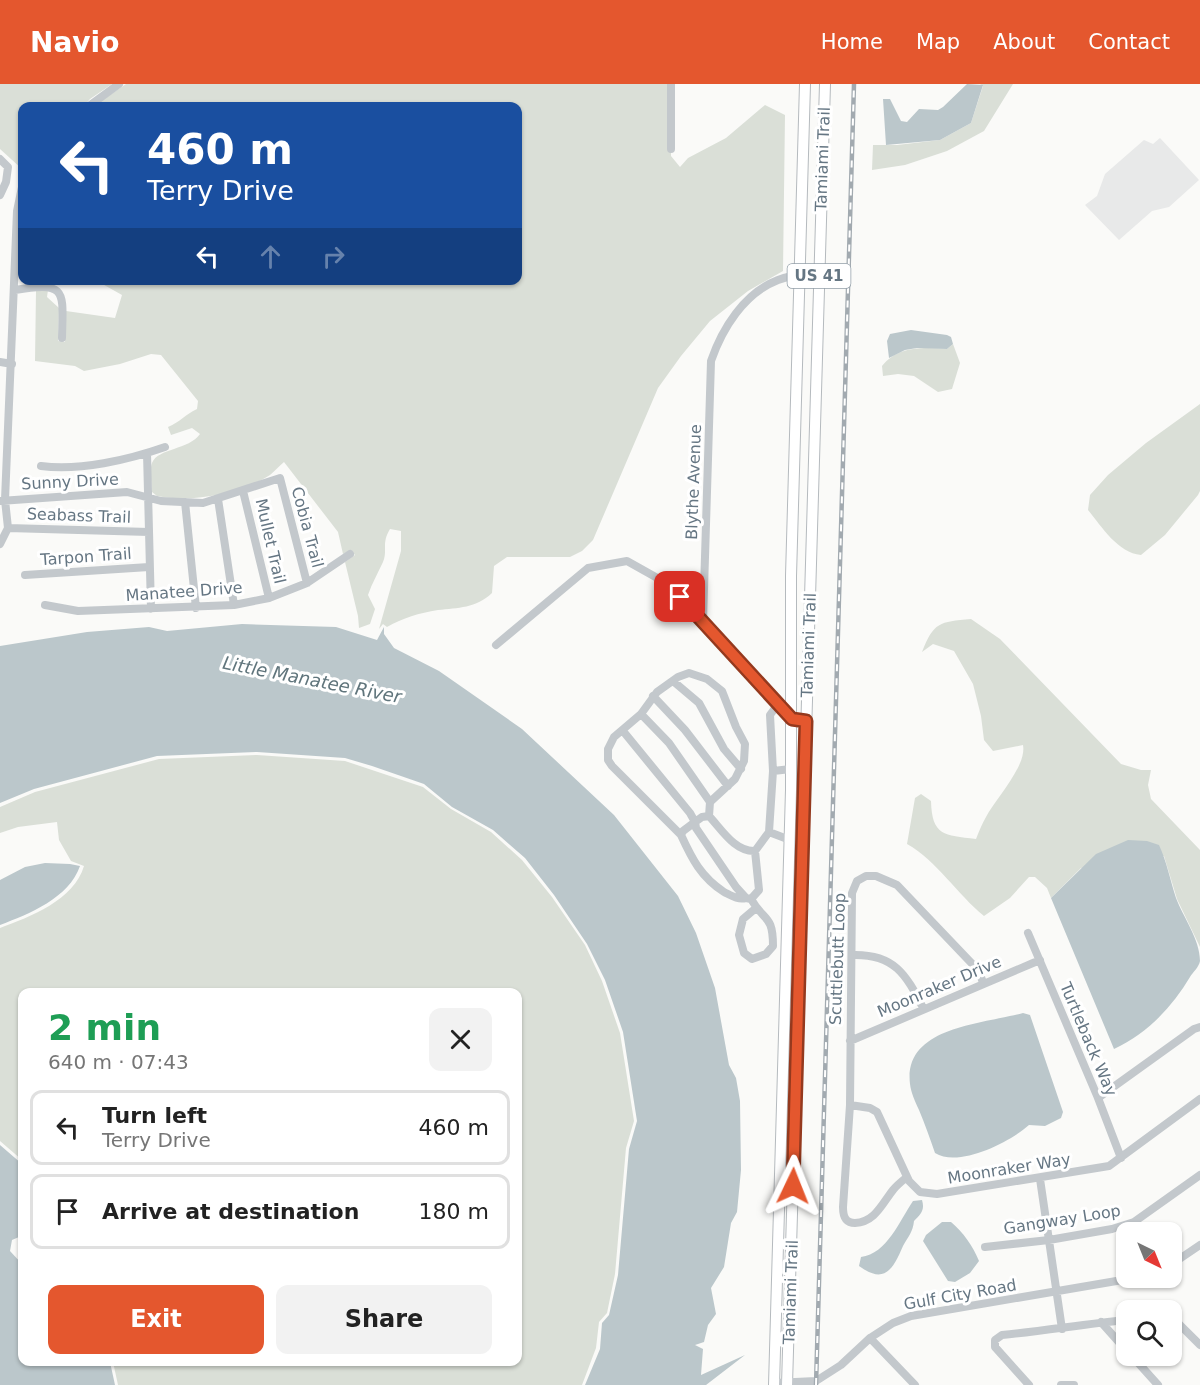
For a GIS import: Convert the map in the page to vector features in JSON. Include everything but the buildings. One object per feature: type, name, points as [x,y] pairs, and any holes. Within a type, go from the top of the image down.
[{"type":"main road","name":"Tamiami Trail","points":[[774,1384],[790,840],[791,576],[804,84]]},
{"type":"main road","name":"Tamiami Trail","points":[[788,1384],[825,84]]},
{"type":"street","points":[[92,102],[119,84]]},
{"type":"street","points":[[671,84],[671,150]]},
{"type":"street","points":[[0,159],[8,167],[0,195]]},
{"type":"street","points":[[1,539],[8,528],[2,500],[12,364],[18,206]]},
{"type":"street","name":"Blythe Avenue","points":[[703,622],[711,362],[717,343],[732,317],[762,289],[777,280],[819,271]]},
{"type":"street","points":[[15,290],[48,286],[56,290],[62,297],[62,338]]},
{"type":"street","points":[[0,362],[12,364]]},
{"type":"street","points":[[41,466],[91,464],[147,453],[165,447]]},
{"type":"street","points":[[147,453],[151,609]]},
{"type":"street","name":"Sunny Drive","points":[[2,500],[128,492],[161,501],[203,503],[280,478]]},
{"type":"street","name":"Cobia Trail","points":[[280,478],[307,583]]},
{"type":"street","name":"Mullet Trail","points":[[243,491],[269,598]]},
{"type":"street","points":[[218,500],[234,605]]},
{"type":"street","points":[[185,502],[196,608]]},
{"type":"street","name":"Seabass Trail","points":[[8,528],[149,532]]},
{"type":"street","name":"Manatee Drive","points":[[45,605],[78,611],[234,605],[269,598],[307,583],[350,554]]},
{"type":"street","points":[[496,645],[588,567],[627,561],[668,584],[792,719],[806,721]]},
{"type":"street","name":"Tarpon Trail","points":[[25,575],[149,567]]},
{"type":"street","points":[[710,802],[735,780],[746,756],[745,744],[732,719],[722,691],[706,679],[689,673],[673,681],[653,696],[641,714],[614,738],[608,749],[608,760],[612,766],[681,835],[704,877],[740,900],[749,898],[759,890],[755,851],[770,832],[773,771],[770,715],[778,704]]},
{"type":"street","points":[[673,681],[699,703],[724,749],[741,769]]},
{"type":"street","points":[[653,696],[685,730],[728,786]]},
{"type":"street","points":[[641,714],[669,743],[710,802],[709,816],[738,847],[746,852],[755,851]]},
{"type":"street","points":[[623,731],[690,813],[696,828],[718,861],[771,923],[773,946],[766,954],[752,959],[744,953],[739,935],[743,920],[756,908]]},
{"type":"street","points":[[773,771],[791,770]]},
{"type":"street","points":[[681,835],[702,817],[709,816]]},
{"type":"street","points":[[770,832],[790,840]]},
{"type":"street","name":"Scuttlebutt Loop","points":[[907,1177],[895,1188],[873,1217],[863,1222],[846,1221],[843,1207],[850,1105],[852,893],[856,881],[866,876],[876,876],[897,885],[979,971],[983,983]]},
{"type":"street","name":"Turtleback Way","points":[[1028,933],[1121,1158]]},
{"type":"street","points":[[853,955],[869,954],[881,957],[894,965],[913,989],[923,1008]]},
{"type":"street","name":"Moonraker Drive","points":[[850,1041],[1040,960]]},
{"type":"street","points":[[1098,1098],[1200,1027]]},
{"type":"street","points":[[783,1098],[795,1098]]},
{"type":"street","name":"Moonraker Way","points":[[907,1177],[920,1192],[938,1194],[1108,1166],[1200,1099]]},
{"type":"street","points":[[850,1105],[870,1108],[877,1112],[907,1177]]},
{"type":"street","name":"Gangway Loop","points":[[985,1247],[1049,1240],[1112,1229],[1134,1222],[1200,1175]]},
{"type":"street","points":[[1040,1179],[1062,1329]]},
{"type":"street","points":[[1182,1257],[1200,1245]]},
{"type":"street","name":"Gulf City Road","points":[[774,1384],[816,1380],[841,1365],[870,1338],[893,1323],[911,1316],[1116,1281]]},
{"type":"street","points":[[1029,1385],[995,1347],[995,1340],[1002,1335],[1116,1321]]},
{"type":"street","points":[[1101,1322],[1116,1339]]},
{"type":"street","points":[[1182,1327],[1200,1345]]},
{"type":"street","points":[[870,1338],[915,1385]]},
{"type":"street","points":[[1141,1366],[1158,1385]]},
{"type":"street","points":[[1061,1385],[1074,1385]]},
{"type":"shaded area","points":[[0,84],[112,84],[87,102],[18,102],[18,165],[0,149]]},
{"type":"shaded area","points":[[126,84],[671,84],[671,156],[680,167],[688,158],[726,138],[765,105],[785,115],[783,271],[748,291],[710,321],[658,388],[593,540],[582,551],[570,557],[507,557],[494,566],[492,593],[480,602],[418,614],[387,627],[383,624],[379,629],[401,551],[401,531],[390,529],[386,539],[383,562],[368,595],[375,609],[370,624],[359,628],[345,562],[355,555],[351,550],[343,554],[338,532],[284,462],[258,482],[230,492],[185,498],[157,496],[152,492],[152,463],[160,454],[189,443],[200,434],[192,428],[171,435],[168,427],[197,409],[198,401],[161,355],[151,354],[120,364],[84,371],[75,366],[35,361],[36,291],[48,290],[47,297],[59,308],[58,341],[65,342],[66,311],[115,318],[122,295],[104,285],[522,285],[522,102],[100,102]]},
{"type":"shaded area","points":[[980,84],[1013,84],[984,131],[947,151],[905,165],[872,170],[873,145],[940,140],[971,123],[983,86]]},
{"type":"shaded area","points":[[1160,138],[1199,180],[1169,207],[1152,211],[1119,240],[1085,205],[1097,196],[1105,174],[1144,140],[1153,144]]},
{"type":"shaded area","points":[[953,344],[960,363],[952,389],[938,392],[914,376],[898,374],[883,376],[882,366],[888,359],[903,351],[920,348],[947,349]]},
{"type":"shaded area","points":[[1200,404],[1200,491],[1198,495],[1165,535],[1141,555],[1125,550],[1111,538],[1088,510],[1090,495],[1108,475],[1146,443]]},
{"type":"shaded area","points":[[971,619],[1000,639],[1121,764],[1141,770],[1151,770],[1148,785],[1151,799],[1200,850],[1200,947],[1177,899],[1164,856],[1081,868],[1051,898],[1047,888],[1035,877],[1029,877],[1010,898],[984,916],[928,859],[907,844],[915,798],[921,794],[931,801],[934,821],[942,832],[976,839],[986,817],[1016,772],[1023,753],[1023,745],[993,751],[984,740],[973,684],[954,651],[933,644],[922,652],[930,635],[939,625]]},
{"type":"shaded area","points":[[257,755],[345,761],[423,787],[451,809],[491,832],[522,860],[552,897],[585,945],[602,981],[620,1033],[634,1121],[626,1148],[615,1274],[607,1313],[599,1322],[596,1348],[582,1385],[118,1385],[114,1366],[522,1366],[522,988],[18,988],[18,1157],[0,1141],[0,928],[37,913],[61,898],[79,878],[84,866],[71,861],[59,840],[57,822],[18,827],[0,833],[0,807],[35,792],[159,759]]},
{"type":"water","points":[[967,84],[983,85],[971,123],[940,140],[886,145],[883,99],[890,99],[901,121],[907,122],[919,109],[938,110],[943,107]]},
{"type":"water","points":[[911,330],[947,335],[951,337],[953,344],[947,349],[905,350],[889,358],[887,341],[890,334]]},
{"type":"water","name":"Little Manatee River","points":[[242,624],[336,627],[377,640],[384,627],[384,634],[394,648],[439,671],[522,729],[614,815],[678,896],[696,933],[715,988],[729,1065],[736,1078],[740,1101],[741,1170],[737,1212],[731,1223],[724,1267],[711,1288],[716,1314],[708,1325],[704,1342],[695,1345],[703,1349],[701,1375],[745,1355],[706,1385],[585,1385],[600,1349],[602,1323],[609,1315],[618,1275],[629,1149],[637,1121],[623,1032],[605,980],[587,944],[554,895],[525,858],[493,830],[452,807],[424,784],[372,766],[345,758],[257,752],[157,756],[34,789],[0,803],[0,646],[87,632],[149,627],[167,631]]},
{"type":"water","points":[[1128,840],[1147,841],[1159,845],[1176,898],[1191,928],[1200,961],[1175,999],[1158,1019],[1137,1036],[1114,1049],[1051,898],[1096,854]]},
{"type":"water","points":[[45,863],[80,866],[75,877],[58,896],[23,916],[0,925],[0,880],[25,867]]},
{"type":"water","points":[[1023,1013],[1030,1015],[1063,1112],[1061,1118],[1045,1126],[1029,1125],[1010,1139],[970,1155],[945,1157],[935,1153],[910,1084],[911,1065],[919,1050],[932,1039],[949,1031]]},
{"type":"water","points":[[0,1145],[18,1161],[18,1237],[12,1240],[10,1251],[18,1260],[18,1366],[111,1366],[115,1385],[0,1385]]},
{"type":"water","points":[[922,1200],[922,1212],[914,1221],[892,1267],[887,1272],[875,1274],[859,1266],[861,1257],[878,1250],[892,1235],[913,1201]]},
{"type":"water","points":[[942,1222],[951,1222],[960,1230],[979,1261],[970,1273],[955,1282],[948,1281],[923,1241],[926,1235]]},
{"type":"railway","points":[[816,1385],[854,84]]},
{"type":"route","points":[[680,597],[792,719],[806,721],[793,1186]]}]
